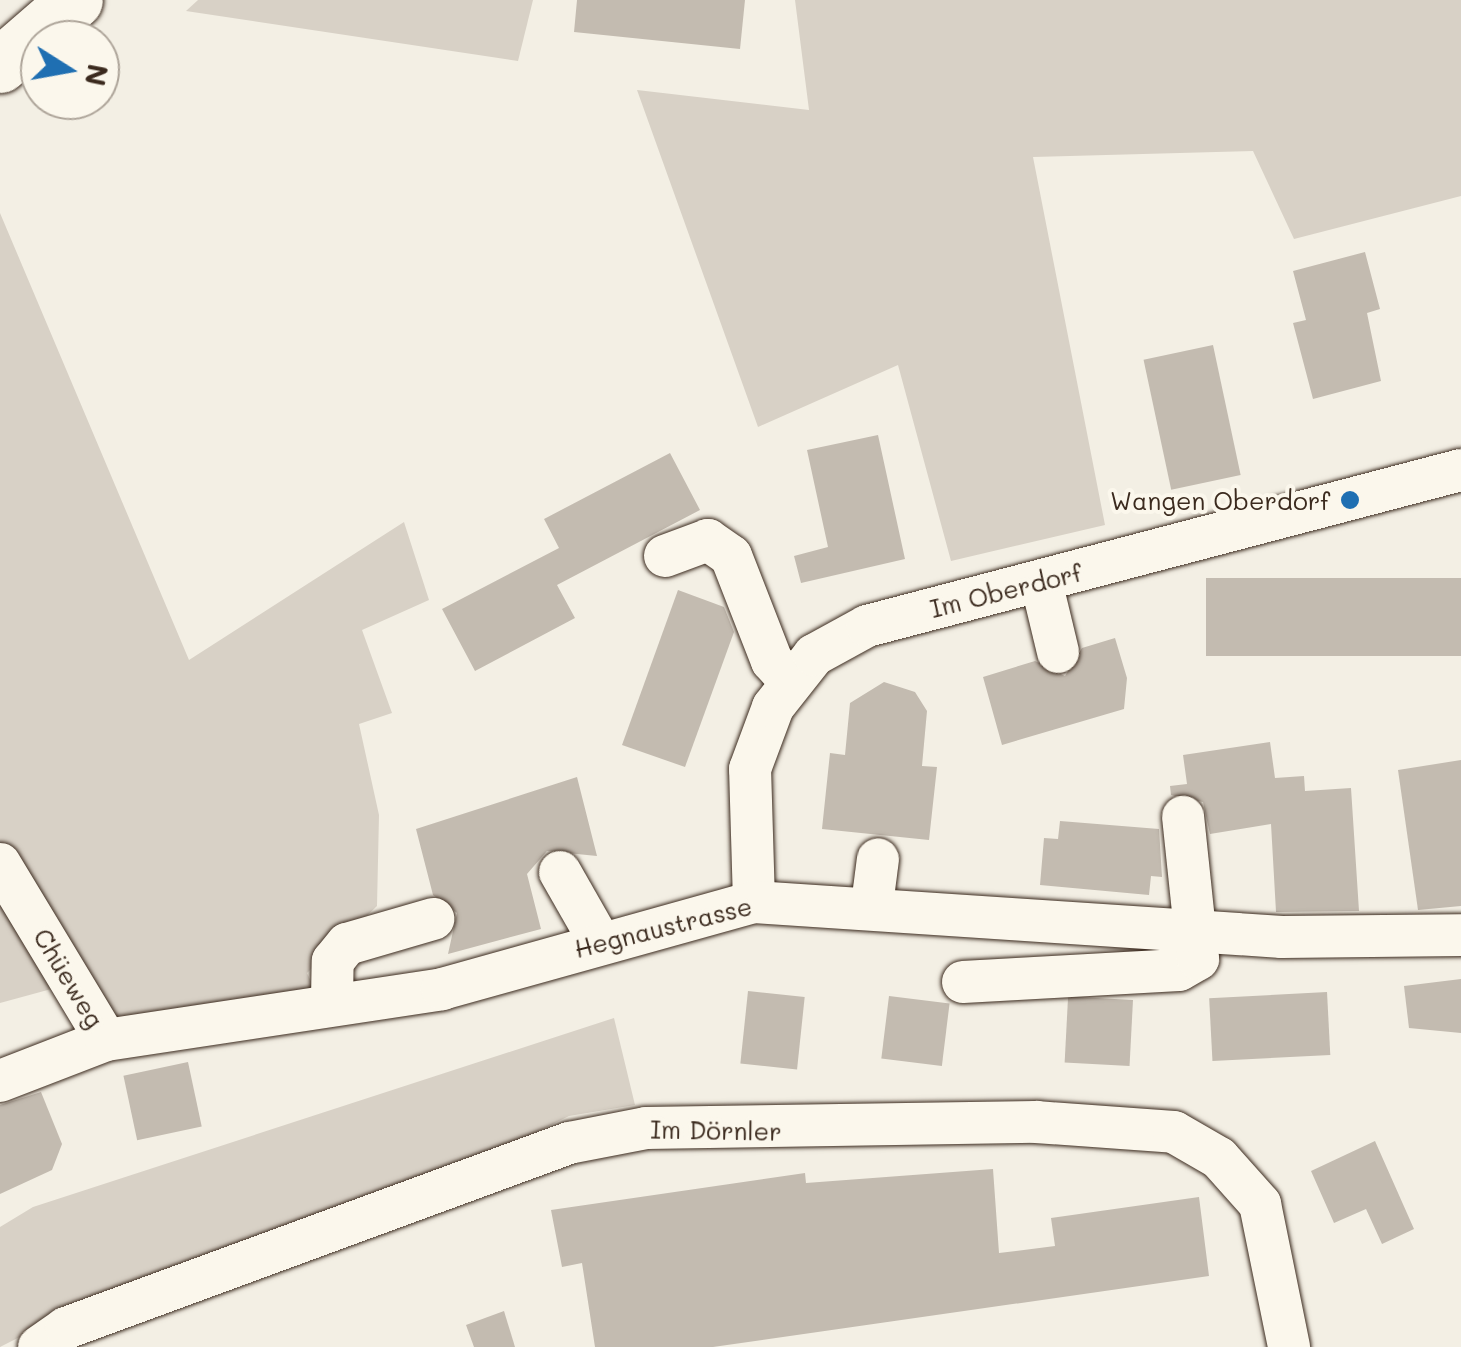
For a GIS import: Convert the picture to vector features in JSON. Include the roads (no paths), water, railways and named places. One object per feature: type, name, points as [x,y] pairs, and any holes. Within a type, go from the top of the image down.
[{"type":"highway","points":[[0,65],[75,0]]},
{"type":"street","name":"Im Oberdorf","points":[[789,680],[867,626],[1041,581],[1294,499],[1410,468],[1461,470]]},
{"type":"street","points":[[665,556],[708,540],[732,556],[772,661],[789,680],[750,769],[754,902]]},
{"type":"street","points":[[1041,581],[1058,652]]},
{"type":"street","points":[[963,982],[1180,970],[1198,959],[1209,931],[1194,828]]},
{"type":"street","points":[[872,906],[878,859]]},
{"type":"street","name":"Chüeweg","points":[[0,864],[106,1040]]},
{"type":"street","points":[[560,872],[600,942]]},
{"type":"street","name":"Hegnaustrasse","points":[[1,1076],[106,1040],[332,1000],[442,989],[754,902],[872,906],[1209,931],[1461,936]]},
{"type":"street","points":[[332,1000],[333,961],[347,944],[434,919]]},
{"type":"street","name":"Im Dörnler","points":[[38,1347],[66,1328],[568,1143],[646,1128],[1036,1122],[1174,1132],[1218,1158],[1260,1204],[1289,1347]]},
{"type":"place","name":"Wangen Oberdorf","points":[[1350,500]]}]
